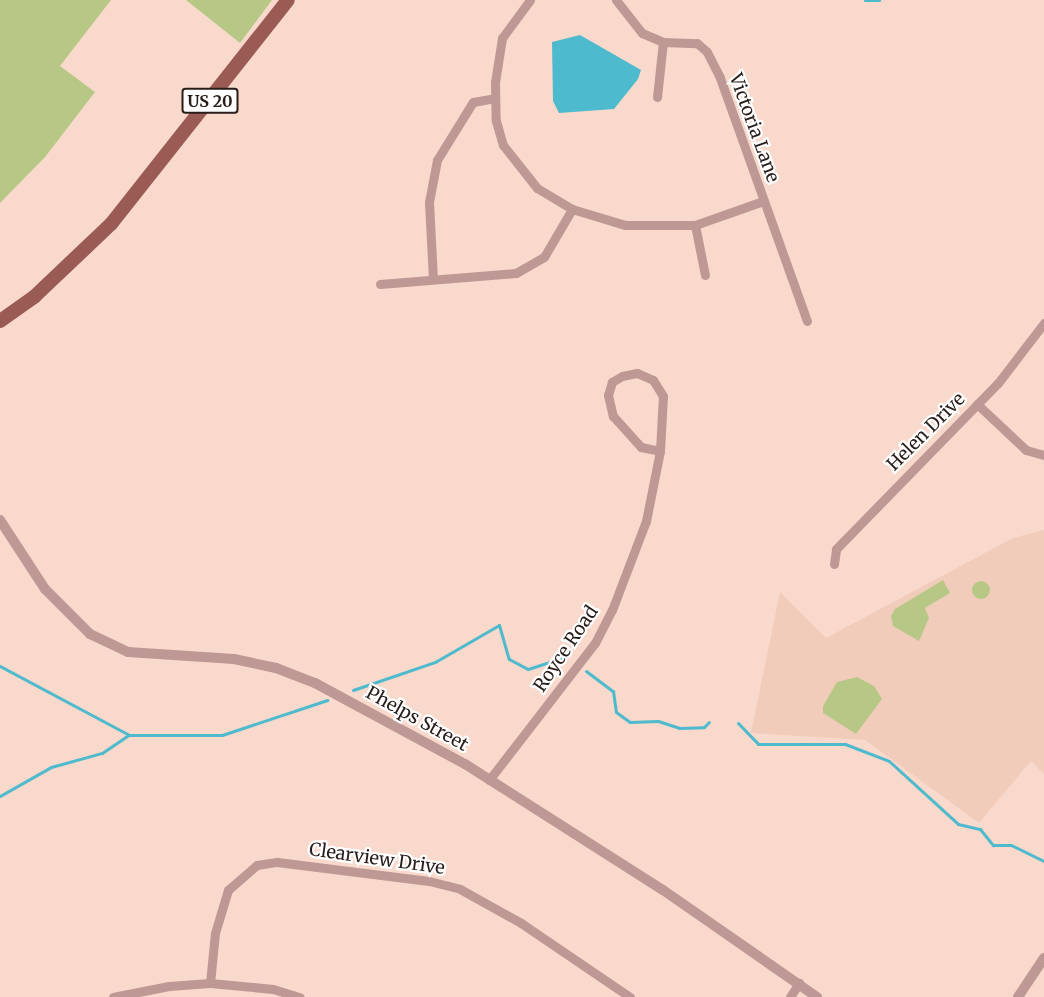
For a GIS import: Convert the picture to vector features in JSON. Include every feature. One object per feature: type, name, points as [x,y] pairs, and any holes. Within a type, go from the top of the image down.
[{"type":"main road","name":"US 20","points":[[0,321],[34,297],[111,224],[288,0]]},
{"type":"street","points":[[530,0],[502,38],[495,98],[496,121],[503,145],[518,168],[537,188],[572,209],[625,225],[695,225],[763,201]]},
{"type":"street","name":"Victoria Lane","points":[[616,0],[642,33],[663,42],[698,43],[707,52],[720,78],[807,321]]},
{"type":"street","points":[[657,97],[663,42]]},
{"type":"street","points":[[434,279],[429,202],[438,160],[473,102],[495,98]]},
{"type":"street","points":[[380,284],[478,278],[530,267],[555,243],[572,209]]},
{"type":"street","points":[[695,225],[705,275]]},
{"type":"street","name":"Helen Drive","points":[[834,564],[836,549],[977,404],[1044,323]]},
{"type":"street","name":"Royce Road","points":[[489,780],[595,643],[610,613],[646,521],[660,451],[663,396],[653,380],[637,373],[622,376],[612,382],[608,395],[613,416],[641,447],[660,451]]},
{"type":"street","points":[[977,404],[1007,435],[1026,450],[1044,455]]},
{"type":"street","name":"Phelps Street","points":[[0,520],[58,606],[108,644],[149,656],[234,659],[296,674],[382,717],[489,780],[663,890],[817,997]]},
{"type":"street","name":"Clearview Drive","points":[[210,983],[215,933],[228,890],[257,865],[277,862],[429,881],[460,889],[521,923],[627,996]]},
{"type":"street","points":[[1018,997],[1044,958]]},
{"type":"street","points":[[113,997],[170,986],[210,983],[273,989],[300,997]]},
{"type":"street","points":[[790,997],[799,983]]},
{"type":"shaded area","points":[[1044,530],[1044,774],[1031,761],[979,823],[865,740],[751,733],[780,592],[826,638],[1013,538]]},
{"type":"green space","points":[[0,0],[111,0],[60,66],[95,92],[45,157],[0,203]]},
{"type":"green space","points":[[186,0],[272,0],[240,43]]},
{"type":"green space","points":[[943,580],[950,593],[925,608],[929,618],[919,641],[893,626],[891,616],[895,609]]},
{"type":"green space","points":[[981,581],[989,586],[990,590],[985,598],[981,599],[973,594],[972,590],[977,582]]},
{"type":"green space","points":[[857,677],[874,686],[882,699],[856,734],[823,713],[823,706],[837,682]]},
{"type":"water","points":[[580,35],[641,70],[638,79],[614,109],[559,113],[553,101],[552,42]]},
{"type":"waterway","points":[[865,0],[879,0]]},
{"type":"waterway","points":[[353,690],[435,662],[499,625],[509,659],[528,669],[565,657]]},
{"type":"waterway","points":[[0,666],[129,735]]},
{"type":"waterway","points":[[586,671],[613,691],[616,712],[630,722],[658,721],[679,728],[704,727],[709,722]]},
{"type":"waterway","points":[[0,796],[51,767],[102,753],[129,735],[222,735],[327,700]]},
{"type":"waterway","points":[[738,723],[758,744],[845,744],[889,761],[958,824],[980,829],[993,845],[1011,845],[1044,861]]}]
